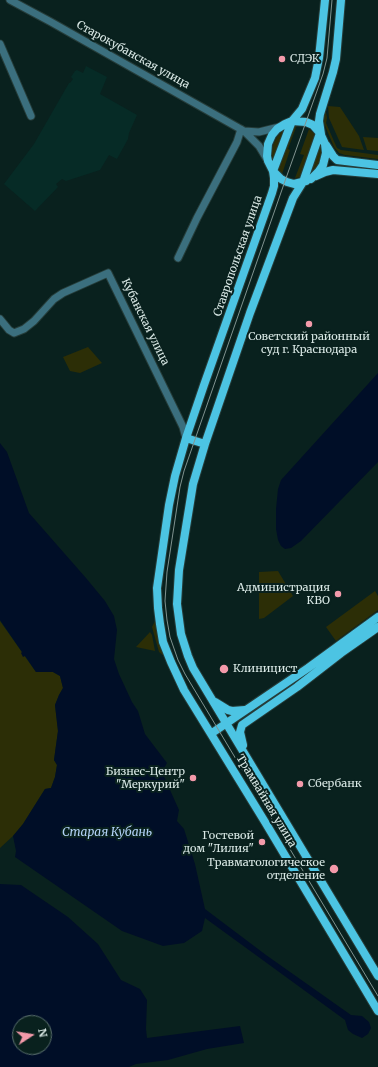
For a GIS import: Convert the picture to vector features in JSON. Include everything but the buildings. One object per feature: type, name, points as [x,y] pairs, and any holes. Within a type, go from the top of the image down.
[{"type":"main road","points":[[325,0],[320,58],[315,78],[302,109],[292,121],[273,171],[281,179],[294,184],[333,170],[378,174]]},
{"type":"main road","points":[[311,179],[321,169],[325,157],[326,147],[320,133],[319,121],[336,59],[341,0]]},
{"type":"main road","points":[[280,126],[292,121],[309,123],[313,125],[320,133],[333,156],[337,160],[378,165]]},
{"type":"main road","name":"Ставропольская улица","points":[[163,642],[157,588],[169,505],[175,476],[186,438],[272,193],[274,186],[273,171],[268,161],[268,144],[272,135],[280,126]]},
{"type":"main road","points":[[186,438],[205,444],[250,313],[293,198],[303,182],[320,133]]},
{"type":"main road","name":"Трамвайная улица","points":[[205,444],[193,484],[179,570],[177,604],[181,634],[188,656],[193,668],[378,976]]},
{"type":"main road","points":[[212,733],[308,668],[378,616]]},
{"type":"main road","points":[[245,754],[241,738],[242,725],[297,687],[378,627]]},
{"type":"main road","name":"Трамвайная улица","points":[[163,642],[177,676],[378,1011]]},
{"type":"main road","points":[[213,701],[228,710],[247,710]]},
{"type":"street","name":"Старокубанская улица","points":[[10,0],[242,130],[259,146],[268,161]]},
{"type":"street","points":[[0,44],[31,116]]},
{"type":"street","points":[[178,258],[242,130],[259,132],[280,126]]},
{"type":"street","name":"Кубанская улица","points":[[0,319],[9,330],[14,333],[24,329],[39,316],[54,299],[63,293],[108,273],[183,427],[186,438]]},
{"type":"shaded area","points":[[86,66],[107,77],[100,94],[137,115],[128,139],[117,159],[109,155],[100,170],[66,181],[62,179],[56,184],[58,187],[35,211],[4,184],[34,144],[69,83],[73,79],[71,77],[75,71],[77,70],[83,73]]},
{"type":"green space","points":[[328,106],[340,107],[359,136],[364,150],[342,147],[329,118]]},
{"type":"green space","points":[[325,107],[327,118],[326,123],[337,148],[341,150],[378,155],[378,159],[339,153],[334,147],[323,121]]},
{"type":"green space","points":[[297,125],[288,149],[290,150],[282,174],[277,170],[291,126]]},
{"type":"green space","points":[[288,127],[274,165],[271,156],[273,145],[277,137]]},
{"type":"green space","points":[[309,129],[316,135],[303,177],[295,178],[304,155],[300,154]]},
{"type":"green space","points":[[363,137],[378,138],[378,151],[367,150]]},
{"type":"green space","points":[[319,141],[322,150],[320,161],[313,172],[306,176]]},
{"type":"green space","points":[[88,347],[102,363],[80,373],[70,371],[63,357]]},
{"type":"green space","points":[[278,571],[293,596],[264,618],[259,619],[259,572]]},
{"type":"green space","points":[[375,591],[378,596],[378,610],[336,641],[326,627]]},
{"type":"green space","points":[[156,619],[164,656],[159,652],[152,627]]},
{"type":"green space","points":[[0,621],[36,672],[53,672],[60,676],[63,688],[55,705],[58,731],[54,760],[57,765],[51,788],[45,789],[23,824],[0,848]]},
{"type":"green space","points":[[150,632],[155,651],[136,647]]},
{"type":"water","points":[[378,373],[378,462],[301,541],[291,548],[285,549],[281,546],[278,540],[276,529],[278,489],[281,480]]},
{"type":"water","name":"Старая Кубань","points":[[0,443],[7,452],[29,513],[105,601],[114,616],[117,630],[114,659],[119,674],[132,702],[138,711],[145,734],[167,763],[162,772],[179,810],[177,821],[184,829],[195,864],[205,909],[266,955],[351,1015],[362,1016],[369,1022],[371,1028],[368,1034],[362,1038],[348,1030],[345,1020],[205,918],[202,931],[184,943],[163,946],[122,931],[15,857],[16,851],[13,836],[23,824],[45,789],[51,788],[55,777],[57,765],[54,760],[58,731],[55,705],[63,688],[60,676],[53,672],[36,672],[25,656],[23,657],[22,652],[0,620]]},
{"type":"water","points":[[0,884],[21,885],[68,917],[98,944],[121,980],[140,989],[147,1000],[147,1038],[240,1026],[244,1043],[207,1049],[168,1060],[136,1064],[129,1067],[0,1067]]},
{"type":"tram line","points":[[332,0],[327,58],[323,74],[184,471],[180,487],[167,572],[165,601],[170,637],[178,660],[185,674],[378,996]]},
{"type":"place","name":"СДЭК","points":[[282,59]]},
{"type":"place","name":"Советский районный суд г. Краснодара","points":[[309,324]]},
{"type":"place","name":"Администрация КВО","points":[[338,594]]},
{"type":"place","name":"Клиницист","points":[[224,669]]},
{"type":"place","name":"Бизнес-Центр \"Меркурий\"","points":[[193,778]]},
{"type":"place","name":"Сбербанк","points":[[300,784]]},
{"type":"place","name":"Гостевой дом \"Лилия\"","points":[[262,842]]},
{"type":"place","name":"Травматологическое отделение","points":[[334,869]]}]
